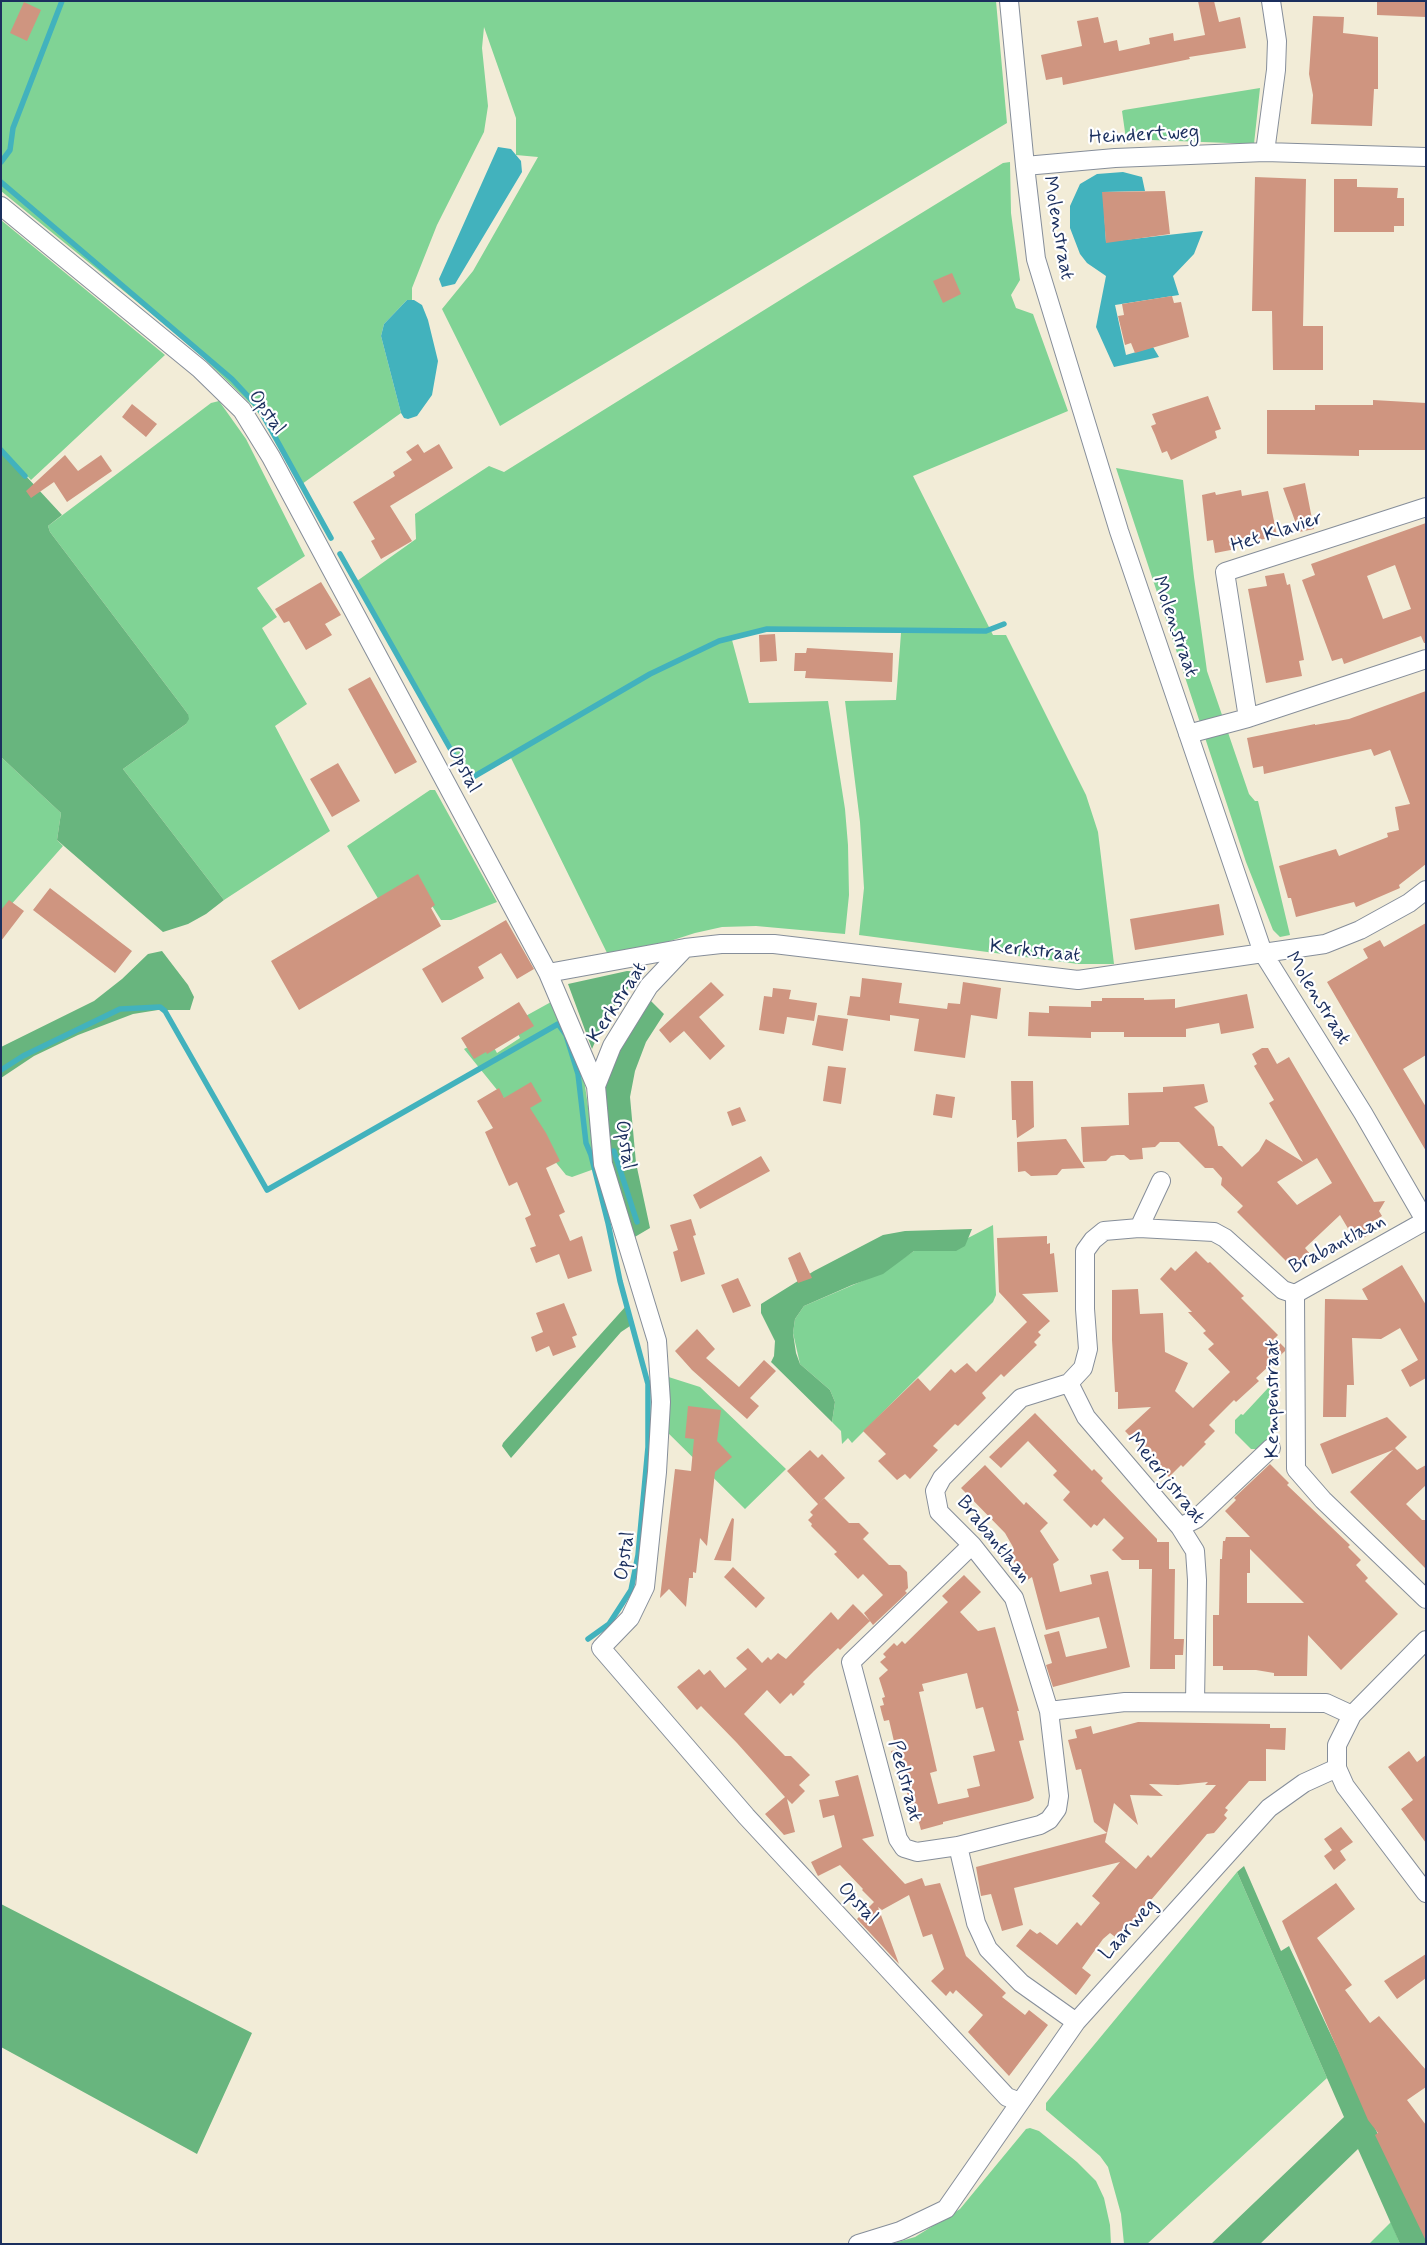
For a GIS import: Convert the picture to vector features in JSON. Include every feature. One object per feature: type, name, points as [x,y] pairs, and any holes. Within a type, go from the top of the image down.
[{"type":"street","name":"Molenstraat","points":[[1009,1],[1036,259],[1119,531],[1188,734],[1263,953],[1364,1113],[1426,1222]]},
{"type":"street","points":[[1265,152],[1276,70],[1277,41],[1271,1]]},
{"type":"street","name":"Heindertweg","points":[[1025,166],[1115,158],[1265,152],[1426,157]]},
{"type":"street","name":"Opstal","points":[[1,206],[200,369],[242,410],[271,457],[548,973],[596,1086],[603,1164],[657,1341],[661,1402],[657,1472],[645,1587],[630,1618],[601,1648],[753,1823],[1007,2097],[1020,2102]]},
{"type":"street","name":"Het Klavier","points":[[1248,718],[1225,572],[1426,506]]},
{"type":"street","points":[[1188,734],[1248,718],[1426,659]]},
{"type":"street","name":"Kerkstraat","points":[[548,973],[685,948],[721,944],[774,944],[1078,980],[1324,944],[1360,930],[1409,903],[1426,890]]},
{"type":"street","name":"Kerkstraat","points":[[596,1086],[612,1046],[649,986],[685,948]]},
{"type":"street","points":[[1139,1228],[1160,1181]]},
{"type":"street","name":"Brabantlaan","points":[[1049,1711],[1014,1598],[972,1545],[939,1512],[935,1490],[942,1478],[1022,1398],[1068,1383],[1083,1368],[1088,1349],[1085,1300],[1086,1251],[1093,1240],[1104,1232],[1139,1228],[1214,1232],[1225,1238],[1283,1290],[1295,1294],[1426,1222]]},
{"type":"street","name":"Kempenstraat","points":[[1295,1294],[1296,1469],[1323,1500],[1426,1599]]},
{"type":"street","name":"Meierijstraat","points":[[1068,1383],[1086,1417],[1180,1527],[1195,1551],[1198,1580],[1195,1702]]},
{"type":"street","name":"Kempenstraat","points":[[1180,1527],[1196,1519],[1271,1448]]},
{"type":"street","name":"Peelstraat","points":[[972,1545],[851,1662],[898,1839],[904,1848],[917,1852],[958,1846],[1040,1825],[1049,1820],[1057,1809],[1059,1796],[1049,1711]]},
{"type":"street","points":[[1426,1640],[1352,1715],[1337,1745],[1337,1768],[1345,1786],[1426,1893]]},
{"type":"street","points":[[1049,1711],[1126,1702],[1326,1703],[1352,1715]]},
{"type":"street","name":"Laarweg","points":[[858,2244],[900,2231],[946,2209],[1076,2022],[1269,1808],[1304,1783],[1337,1768]]},
{"type":"street","points":[[958,1846],[976,1923],[988,1949],[1022,1984],[1076,2022]]},
{"type":"green space","points":[[1,1],[996,1],[1007,123],[500,426],[442,309],[473,271],[538,157],[516,155],[516,118],[484,27],[482,48],[488,106],[484,132],[437,225],[412,288],[412,300],[407,300],[384,324],[381,336],[401,413],[302,484],[263,419],[252,405],[190,345],[1,191]]},
{"type":"green space","points":[[1260,88],[1254,144],[1126,139],[1122,111],[1124,110]]},
{"type":"green space","points":[[1010,162],[1011,213],[1020,280],[1011,295],[1016,308],[1033,314],[1068,411],[913,476],[993,635],[1006,635],[1086,795],[1098,832],[1114,964],[1078,964],[859,935],[864,888],[860,822],[845,701],[896,700],[901,633],[770,630],[732,640],[749,703],[828,701],[845,809],[848,845],[849,895],[845,934],[756,926],[722,927],[695,933],[636,952],[609,957],[511,758],[471,780],[357,581],[416,539],[415,514],[489,466],[504,472],[1003,163]]},
{"type":"green space","points":[[1,220],[165,355],[31,480],[1,449]]},
{"type":"green space","points":[[219,401],[246,439],[305,556],[257,588],[277,617],[262,628],[307,704],[275,726],[330,831],[224,900],[123,769],[186,724],[188,714],[50,532],[48,526],[211,403]]},
{"type":"green space","points":[[1,449],[62,515],[48,526],[50,532],[188,714],[189,719],[186,724],[123,769],[224,900],[206,914],[188,924],[163,932],[57,840],[61,813],[1,757]]},
{"type":"green space","points":[[1116,468],[1183,480],[1207,671],[1249,794],[1255,801],[1258,801],[1290,935],[1280,937],[1273,930],[1246,862]]},
{"type":"green space","points":[[1,757],[61,813],[57,840],[63,846],[1,916]]},
{"type":"green space","points":[[430,790],[435,790],[497,902],[451,920],[441,920],[424,893],[386,912],[347,846]]},
{"type":"green space","points":[[162,951],[188,985],[194,997],[190,1010],[158,1010],[133,1014],[78,1035],[34,1056],[1,1078],[1,1047],[94,1001],[122,979],[148,954]]},
{"type":"green space","points":[[627,971],[643,972],[618,1000],[601,1028],[592,1049],[568,984]]},
{"type":"green space","points":[[650,1000],[664,1014],[646,1042],[635,1071],[630,1097],[636,1163],[650,1228],[628,1241],[620,1211],[606,1134],[604,1100],[608,1067]]},
{"type":"green space","points":[[551,1002],[583,1072],[597,1168],[572,1177],[566,1175],[464,1049],[488,1037],[497,1053],[520,1038],[513,1023]]},
{"type":"green space","points":[[993,1225],[996,1295],[993,1302],[852,1443],[848,1438],[842,1444],[841,1431],[832,1422],[835,1402],[830,1390],[800,1364],[793,1333],[795,1319],[804,1306],[881,1273],[914,1251],[943,1251]]},
{"type":"green space","points":[[972,1229],[965,1246],[956,1251],[914,1251],[883,1274],[804,1306],[795,1319],[793,1333],[796,1353],[800,1364],[830,1390],[835,1402],[832,1422],[771,1362],[774,1356],[775,1341],[761,1313],[761,1304],[814,1271],[883,1235],[905,1231]]},
{"type":"green space","points":[[626,1306],[630,1326],[621,1332],[511,1458],[502,1446],[503,1443]]},
{"type":"green space","points":[[656,1373],[700,1387],[786,1469],[745,1509],[659,1424]]},
{"type":"green space","points":[[1271,1387],[1270,1442],[1262,1449],[1251,1449],[1235,1433],[1235,1420],[1241,1414],[1243,1415]]},
{"type":"green space","points":[[1244,1866],[1281,1951],[1289,1946],[1426,2236],[1426,2244],[1400,2244],[1358,2149],[1260,2244],[1211,2244],[1344,2117],[1237,1872]]},
{"type":"green space","points":[[1237,1872],[1327,2078],[1147,2244],[1124,2244],[1121,2214],[1108,2167],[1100,2156],[1046,2110],[1046,2103]]},
{"type":"green space","points":[[1,1904],[252,2033],[197,2154],[1,2047]]},
{"type":"green space","points":[[1030,2128],[1039,2131],[1077,2162],[1096,2181],[1104,2198],[1110,2225],[1111,2244],[891,2244],[915,2237],[960,2209],[1026,2129]]},
{"type":"green space","points":[[1391,2222],[1400,2244],[1369,2244]]},
{"type":"water","points":[[498,147],[511,149],[521,161],[522,172],[455,284],[442,287],[439,279]]},
{"type":"water","points":[[1123,172],[1142,177],[1145,191],[1103,192],[1106,242],[1203,231],[1194,254],[1173,276],[1179,295],[1115,305],[1126,355],[1153,347],[1159,357],[1114,367],[1096,327],[1106,276],[1087,263],[1080,254],[1070,228],[1070,206],[1080,184],[1097,174]]},
{"type":"water","points":[[407,300],[414,300],[422,305],[428,320],[438,361],[432,395],[417,416],[408,419],[404,418],[401,413],[381,336],[384,324]]},
{"type":"building","points":[[1198,1],[1214,1],[1219,22],[1240,17],[1246,48],[1189,57],[1190,59],[1063,85],[1062,77],[1046,80],[1041,55],[1082,46],[1077,21],[1098,17],[1104,43],[1117,40],[1119,51],[1150,44],[1149,38],[1173,33],[1174,41],[1205,35]]},
{"type":"building","points":[[1377,1],[1426,1],[1426,17],[1377,15]]},
{"type":"building","points":[[24,2],[41,10],[27,41],[10,33]]},
{"type":"building","points":[[1313,16],[1344,17],[1343,33],[1378,37],[1378,89],[1374,89],[1372,126],[1311,124],[1313,95],[1309,74]]},
{"type":"building","points":[[1255,177],[1306,179],[1303,326],[1323,326],[1323,370],[1273,370],[1272,311],[1252,311]]},
{"type":"building","points":[[1334,179],[1357,179],[1357,187],[1398,188],[1397,198],[1404,198],[1404,226],[1394,226],[1394,232],[1334,232]]},
{"type":"building","points":[[1165,191],[1170,234],[1106,243],[1102,192]]},
{"type":"building","points":[[952,273],[961,294],[943,303],[933,281]]},
{"type":"building","points":[[1172,296],[1174,303],[1181,302],[1189,337],[1135,353],[1131,343],[1125,345],[1118,316],[1124,315],[1122,304]]},
{"type":"building","points":[[1208,396],[1221,429],[1215,431],[1217,438],[1171,460],[1167,451],[1162,453],[1151,426],[1156,424],[1152,414]]},
{"type":"building","points":[[1373,400],[1426,403],[1426,450],[1359,450],[1359,456],[1267,454],[1267,410],[1315,410],[1315,405],[1373,405]]},
{"type":"building","points":[[132,404],[157,424],[146,437],[122,417]]},
{"type":"building","points":[[418,444],[424,453],[439,444],[453,468],[390,506],[412,541],[381,559],[371,541],[375,539],[353,502],[395,476],[393,472],[412,460],[406,452]]},
{"type":"building","points":[[65,455],[78,471],[101,455],[112,471],[67,502],[54,482],[31,498],[26,491]]},
{"type":"building","points":[[1305,483],[1314,529],[1299,532],[1283,488]]},
{"type":"building","points":[[1241,490],[1242,496],[1268,491],[1277,536],[1235,546],[1236,549],[1215,553],[1213,540],[1207,541],[1202,495],[1215,492],[1216,495]]},
{"type":"building","points":[[1426,523],[1426,643],[1424,643],[1421,636],[1344,664],[1342,658],[1332,661],[1302,580],[1315,575],[1311,564]],"holes":[[[1395,565],[1411,609],[1383,619],[1367,576]]]},
{"type":"building","points":[[1284,573],[1287,585],[1290,584],[1304,660],[1299,661],[1302,676],[1266,683],[1248,589],[1267,586],[1265,576]]},
{"type":"building","points":[[321,582],[341,615],[325,624],[332,635],[306,650],[289,621],[284,623],[275,609]]},
{"type":"building","points":[[775,634],[777,661],[760,662],[759,635]]},
{"type":"building","points":[[807,648],[893,653],[892,682],[805,678],[806,671],[794,671],[795,653],[806,653]]},
{"type":"building","points":[[370,677],[417,762],[395,774],[348,689]]},
{"type":"building","points":[[1426,691],[1426,864],[1399,885],[1400,888],[1356,907],[1354,902],[1296,917],[1291,898],[1288,898],[1279,866],[1336,849],[1339,856],[1388,837],[1387,833],[1399,830],[1395,807],[1410,804],[1390,750],[1374,756],[1371,749],[1264,774],[1263,766],[1253,768],[1247,738],[1349,719]]},
{"type":"building","points":[[338,763],[360,801],[332,817],[310,779]]},
{"type":"building","points":[[418,874],[435,905],[431,908],[441,926],[299,1010],[271,961]]},
{"type":"building","points":[[50,888],[132,951],[115,973],[33,910]]},
{"type":"building","points":[[9,900],[24,911],[1,941],[1,910]]},
{"type":"building","points":[[1219,904],[1224,935],[1135,950],[1130,919]]},
{"type":"building","points":[[506,920],[534,969],[517,979],[501,953],[478,967],[484,978],[442,1003],[422,969]]},
{"type":"building","points":[[1426,923],[1426,1055],[1403,1069],[1426,1107],[1426,1151],[1327,982],[1368,958],[1363,949],[1380,940],[1384,947]]},
{"type":"building","points":[[862,978],[902,983],[899,1003],[947,1009],[948,1003],[960,1004],[963,982],[1001,988],[997,1019],[971,1015],[965,1058],[914,1051],[919,1019],[890,1015],[890,1021],[847,1015],[850,996],[860,997]]},
{"type":"building","points":[[711,982],[724,995],[699,1017],[725,1046],[710,1060],[684,1031],[670,1043],[659,1030]]},
{"type":"building","points":[[773,988],[791,990],[789,999],[817,1003],[814,1021],[787,1017],[784,1034],[759,1030],[764,996],[772,997]]},
{"type":"building","points":[[1247,994],[1254,1028],[1221,1034],[1219,1023],[1186,1029],[1186,1037],[1124,1037],[1124,1032],[1091,1032],[1091,1038],[1028,1036],[1029,1012],[1049,1013],[1049,1006],[1091,1007],[1091,1001],[1102,1001],[1102,998],[1144,998],[1144,1000],[1175,999],[1175,1008]]},
{"type":"building","points":[[519,1002],[534,1026],[487,1054],[486,1052],[474,1059],[461,1038]]},
{"type":"building","points":[[818,1015],[848,1019],[843,1051],[812,1045]]},
{"type":"building","points":[[1262,1048],[1268,1048],[1277,1064],[1289,1057],[1374,1202],[1385,1201],[1379,1211],[1382,1216],[1365,1226],[1370,1234],[1356,1242],[1340,1215],[1305,1248],[1310,1254],[1295,1270],[1237,1212],[1243,1206],[1221,1185],[1222,1178],[1213,1168],[1205,1168],[1179,1142],[1160,1142],[1155,1147],[1142,1148],[1143,1159],[1130,1160],[1124,1155],[1117,1155],[1111,1156],[1106,1161],[1083,1162],[1081,1127],[1129,1125],[1128,1093],[1163,1092],[1163,1087],[1204,1084],[1208,1102],[1194,1107],[1214,1127],[1218,1146],[1222,1146],[1242,1167],[1259,1151],[1266,1139],[1303,1162],[1269,1103],[1274,1100],[1254,1066],[1257,1064],[1252,1054]],"holes":[[[1317,1158],[1332,1183],[1297,1205],[1277,1182]]]},
{"type":"building","points":[[828,1066],[846,1068],[841,1104],[823,1101]]},
{"type":"building","points":[[1011,1081],[1033,1081],[1034,1127],[1017,1138],[1016,1120],[1012,1120]]},
{"type":"building","points":[[531,1082],[542,1101],[530,1108],[546,1133],[560,1161],[546,1168],[565,1212],[559,1215],[570,1241],[582,1236],[592,1271],[568,1279],[559,1254],[536,1263],[530,1248],[536,1246],[525,1218],[531,1215],[517,1182],[509,1186],[485,1132],[493,1128],[477,1101],[499,1088],[504,1098]]},
{"type":"building","points":[[936,1094],[955,1097],[952,1118],[933,1115]]},
{"type":"building","points":[[740,1107],[746,1121],[732,1126],[727,1112]]},
{"type":"building","points":[[1066,1139],[1085,1168],[1062,1169],[1057,1175],[1031,1176],[1025,1171],[1018,1172],[1017,1142]]},
{"type":"building","points":[[761,1156],[770,1171],[700,1209],[693,1195]]},
{"type":"building","points":[[691,1219],[696,1235],[693,1236],[705,1274],[681,1282],[673,1252],[678,1250],[670,1225]]},
{"type":"building","points":[[1047,1236],[1047,1244],[1050,1243],[1050,1254],[1054,1253],[1058,1292],[1022,1294],[1050,1321],[1038,1332],[1041,1335],[1034,1342],[1037,1345],[1004,1377],[1001,1374],[982,1393],[986,1398],[958,1426],[955,1424],[933,1446],[938,1450],[910,1479],[905,1474],[897,1480],[878,1461],[886,1454],[863,1431],[918,1378],[930,1391],[951,1369],[955,1373],[967,1363],[976,1372],[1027,1322],[999,1292],[997,1238]]},
{"type":"building","points":[[1196,1251],[1208,1263],[1210,1262],[1244,1296],[1241,1298],[1278,1335],[1275,1338],[1285,1348],[1285,1351],[1256,1378],[1259,1381],[1236,1402],[1234,1400],[1209,1425],[1215,1431],[1204,1442],[1206,1444],[1183,1467],[1181,1465],[1169,1477],[1125,1431],[1151,1407],[1118,1409],[1118,1392],[1115,1392],[1112,1340],[1112,1290],[1138,1289],[1140,1314],[1163,1313],[1165,1352],[1188,1363],[1175,1391],[1193,1408],[1230,1372],[1208,1349],[1214,1344],[1203,1333],[1206,1331],[1188,1312],[1192,1312],[1160,1279],[1171,1267],[1175,1271]]},
{"type":"building","points":[[800,1252],[812,1278],[798,1283],[788,1258]]},
{"type":"building","points":[[1402,1265],[1426,1305],[1426,1378],[1410,1387],[1401,1370],[1418,1360],[1400,1328],[1381,1339],[1352,1338],[1354,1385],[1347,1385],[1346,1417],[1323,1417],[1325,1299],[1368,1300],[1362,1289]]},
{"type":"building","points":[[738,1278],[751,1306],[733,1313],[721,1285]]},
{"type":"building","points":[[564,1303],[577,1335],[572,1337],[576,1347],[553,1356],[549,1346],[536,1352],[531,1337],[543,1332],[536,1313]]},
{"type":"building","points":[[697,1329],[715,1349],[706,1358],[739,1387],[764,1360],[776,1371],[750,1398],[759,1406],[747,1419],[692,1370],[675,1351]]},
{"type":"building","points":[[688,1406],[721,1410],[717,1441],[732,1457],[715,1472],[707,1546],[700,1538],[696,1573],[693,1572],[693,1578],[689,1578],[686,1607],[669,1589],[660,1598],[675,1469],[691,1471],[694,1439],[685,1438]]},
{"type":"building","points":[[1035,1413],[1092,1471],[1094,1469],[1103,1478],[1101,1481],[1157,1539],[1157,1542],[1169,1542],[1169,1569],[1175,1569],[1174,1639],[1184,1639],[1183,1655],[1175,1655],[1175,1669],[1150,1669],[1152,1569],[1139,1569],[1139,1560],[1122,1560],[1112,1550],[1124,1538],[1104,1518],[1097,1526],[1094,1524],[1091,1528],[1063,1500],[1070,1492],[1053,1475],[1057,1471],[1028,1441],[1001,1468],[989,1457]]},
{"type":"building","points":[[1387,1417],[1407,1437],[1395,1448],[1417,1470],[1426,1465],[1426,1485],[1406,1504],[1422,1520],[1426,1520],[1426,1569],[1350,1492],[1393,1450],[1332,1474],[1320,1444]]},
{"type":"building","points":[[810,1450],[818,1458],[822,1454],[845,1478],[818,1504],[787,1471]]},
{"type":"building","points":[[1270,1464],[1289,1483],[1287,1485],[1350,1545],[1348,1547],[1361,1560],[1356,1565],[1368,1578],[1365,1581],[1398,1614],[1341,1670],[1308,1635],[1307,1676],[1274,1676],[1274,1673],[1256,1670],[1223,1670],[1223,1666],[1213,1666],[1213,1615],[1219,1615],[1220,1559],[1222,1559],[1223,1541],[1225,1541],[1226,1537],[1250,1537],[1225,1511],[1236,1500],[1234,1498]],"holes":[[[1250,1549],[1304,1603],[1247,1603],[1247,1573],[1250,1573]]]},
{"type":"building","points":[[985,1465],[1024,1505],[1026,1502],[1048,1523],[1040,1531],[1059,1560],[1053,1564],[1060,1592],[1092,1584],[1090,1575],[1108,1571],[1130,1667],[1053,1687],[1046,1665],[1052,1663],[1044,1635],[1059,1631],[1066,1657],[1107,1648],[1099,1617],[1046,1630],[1032,1577],[1026,1581],[1007,1551],[1013,1547],[1005,1533],[961,1488]]},
{"type":"building","points":[[824,1498],[849,1523],[859,1523],[869,1533],[863,1539],[889,1565],[900,1565],[907,1572],[908,1588],[905,1591],[907,1593],[873,1625],[864,1613],[883,1595],[863,1574],[858,1579],[834,1554],[837,1552],[811,1526],[812,1524],[808,1520],[813,1515],[810,1512]]},
{"type":"building","points":[[732,1518],[734,1519],[731,1561],[714,1560]]},
{"type":"building","points":[[733,1567],[765,1598],[756,1608],[724,1577]]},
{"type":"building","points":[[964,1575],[981,1592],[960,1612],[978,1631],[995,1627],[1019,1711],[1017,1711],[1024,1740],[1019,1741],[1034,1798],[1029,1801],[943,1822],[943,1824],[921,1830],[915,1808],[911,1809],[900,1765],[895,1766],[891,1751],[896,1750],[889,1720],[884,1721],[880,1706],[884,1705],[882,1698],[885,1697],[879,1678],[888,1670],[880,1662],[886,1657],[883,1654],[894,1643],[897,1646],[902,1641],[905,1644],[948,1602],[942,1596]],"holes":[[[967,1673],[976,1709],[983,1707],[995,1751],[973,1756],[980,1786],[967,1789],[969,1797],[938,1804],[930,1773],[937,1771],[919,1692],[924,1691],[922,1684]]]},
{"type":"building","points":[[853,1604],[870,1621],[840,1650],[838,1648],[814,1671],[793,1696],[791,1693],[780,1704],[767,1690],[744,1714],[785,1756],[791,1756],[810,1775],[799,1785],[805,1791],[792,1804],[787,1799],[795,1832],[784,1835],[765,1814],[785,1797],[701,1706],[697,1710],[677,1687],[699,1669],[704,1675],[710,1670],[725,1688],[747,1669],[736,1658],[748,1648],[762,1663],[768,1657],[771,1660],[778,1653],[786,1659],[831,1612],[838,1620]]},
{"type":"building","points":[[1138,1722],[1270,1724],[1270,1728],[1286,1728],[1285,1750],[1266,1749],[1266,1781],[1249,1781],[1225,1808],[1228,1810],[1224,1815],[1227,1818],[1214,1833],[1207,1834],[1118,1939],[1110,1933],[1103,1939],[1082,1968],[1091,1975],[1076,1995],[1016,1946],[1030,1929],[1037,1934],[1040,1932],[1057,1945],[1077,1922],[1081,1926],[1100,1903],[1092,1896],[1120,1862],[1014,1888],[1023,1925],[1002,1931],[991,1894],[981,1896],[976,1867],[1107,1833],[1094,1822],[1081,1769],[1076,1770],[1068,1740],[1077,1738],[1075,1730],[1091,1726],[1093,1734]],"holes":[[[1208,1782],[1205,1785],[1216,1785],[1151,1858],[1148,1855],[1136,1869],[1105,1842],[1114,1803],[1138,1825],[1130,1795],[1163,1796],[1149,1784],[1178,1785]]]},
{"type":"building","points":[[1409,1751],[1417,1762],[1426,1755],[1426,1843],[1401,1809],[1413,1800],[1388,1767]]},
{"type":"building","points":[[858,1775],[874,1836],[862,1839],[905,1884],[922,1878],[925,1886],[940,1883],[966,1956],[1006,1993],[1002,1997],[1025,2015],[1029,2010],[1048,2025],[1009,2076],[968,2032],[983,2015],[956,1990],[953,1994],[950,1991],[946,1996],[931,1981],[944,1969],[932,1934],[923,1937],[909,1895],[882,1910],[878,1907],[899,1964],[857,1919],[874,1902],[863,1889],[840,1865],[818,1876],[811,1862],[842,1847],[834,1815],[823,1818],[819,1800],[839,1796],[835,1781]]},
{"type":"building","points":[[1341,1827],[1353,1842],[1340,1851],[1346,1860],[1334,1870],[1324,1856],[1332,1850],[1324,1839]]},
{"type":"building","points":[[1336,1883],[1355,1909],[1317,1938],[1352,1985],[1345,1990],[1370,2023],[1379,2016],[1426,2070],[1426,2087],[1407,2100],[1426,2125],[1426,2241],[1375,2135],[1378,2133],[1368,2120],[1282,1921]]},
{"type":"building","points":[[1426,1954],[1426,1978],[1397,1999],[1384,1981]]},
{"type":"waterway","points":[[1,162],[10,150],[13,128],[62,1]]},
{"type":"waterway","points":[[1,182],[232,379],[259,408],[331,538]]},
{"type":"waterway","points":[[1,450],[25,476]]},
{"type":"waterway","points":[[340,554],[468,780],[650,674],[719,641],[767,629],[986,631],[1004,624]]},
{"type":"waterway","points":[[1,1070],[23,1056],[120,1009],[160,1007],[165,1011],[267,1190],[558,1024],[566,1035],[578,1074],[586,1143],[591,1155],[614,1151],[637,1222]]},
{"type":"waterway","points":[[588,1639],[609,1624],[631,1590],[638,1555],[648,1447],[648,1384],[620,1281],[591,1155]]}]
